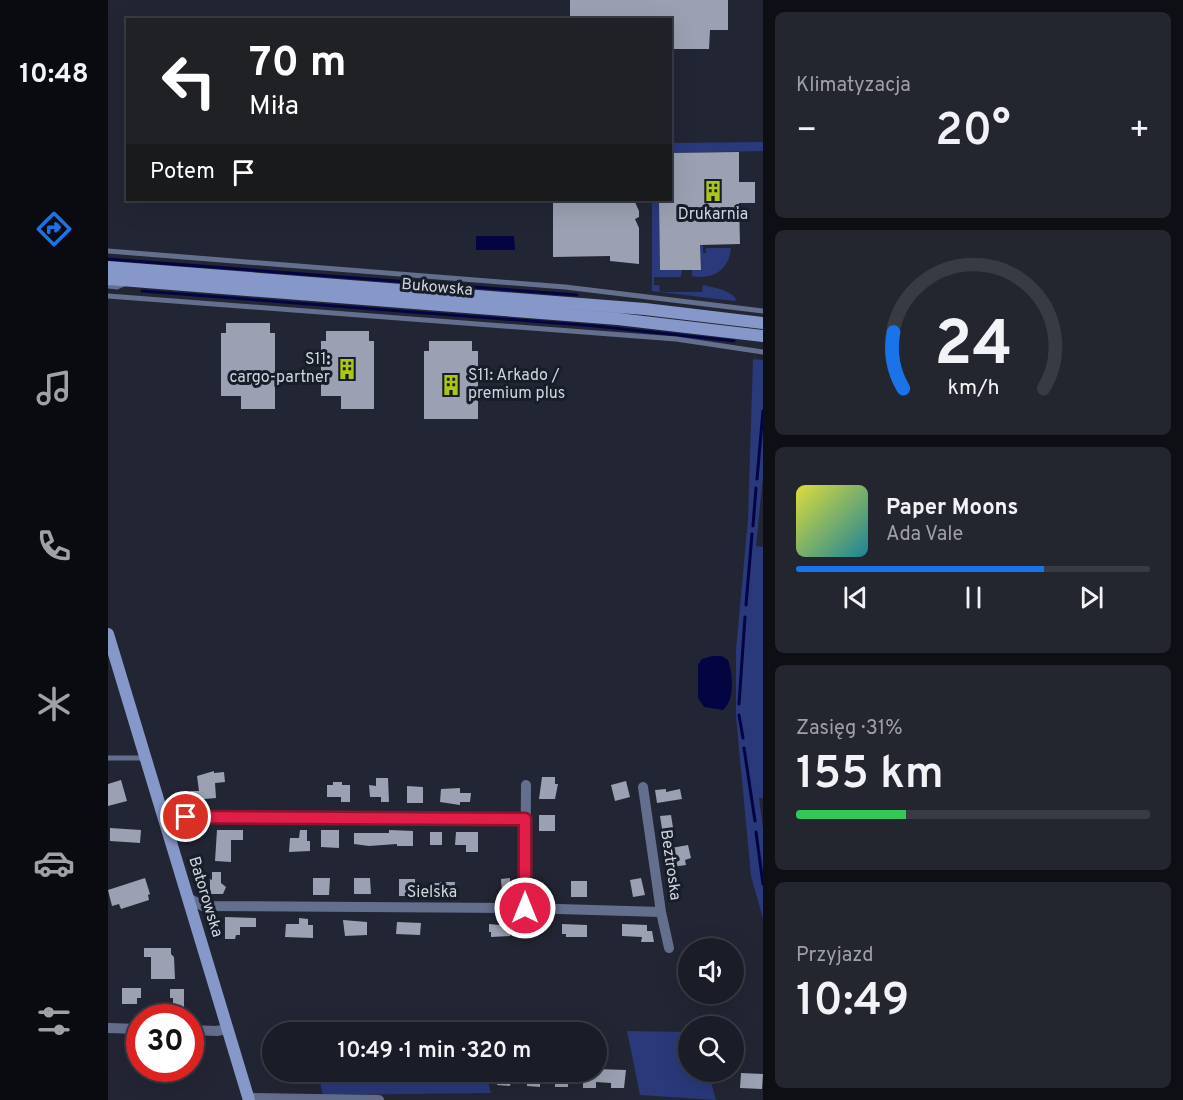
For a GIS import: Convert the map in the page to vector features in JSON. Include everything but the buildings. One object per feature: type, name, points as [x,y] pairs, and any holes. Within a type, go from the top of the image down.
[{"type":"main road","name":"Bukowska","points":[[108,267],[645,309],[763,323]]},
{"type":"main road","name":"Bukowska","points":[[108,279],[630,320],[763,336]]},
{"type":"main road","name":"Batorowska","points":[[108,634],[249,1099]]},
{"type":"street","points":[[525,908],[526,785]]},
{"type":"street","name":"Beztroska","points":[[643,787],[661,912],[669,948]]},
{"type":"street","points":[[164,817],[525,819]]},
{"type":"street","name":"Sielska","points":[[188,898],[203,906],[525,908],[661,912]]},
{"type":"street","points":[[194,917],[203,906]]},
{"type":"street","points":[[108,1028],[126,1029]]},
{"type":"street","points":[[204,1031],[227,1029]]},
{"type":"street","points":[[249,1099],[379,1100]]},
{"type":"lane","points":[[108,251],[564,287],[763,311]]},
{"type":"lane","points":[[108,286],[117,287],[134,281]]},
{"type":"lane","points":[[108,296],[676,339],[763,352]]},
{"type":"lane","points":[[108,759],[146,758]]},
{"type":"shaded area","points":[[763,142],[763,151],[672,153],[672,143]]},
{"type":"shaded area","points":[[652,201],[659,201],[660,269],[682,270],[681,277],[654,277],[654,285],[659,285],[660,292],[652,291]]},
{"type":"shaded area","points":[[476,236],[514,236],[515,250],[476,250]]},
{"type":"shaded area","points":[[700,245],[703,245],[703,253],[706,253],[706,248],[731,248],[727,263],[713,275],[692,276],[692,270],[701,270]]},
{"type":"shaded area","points":[[703,285],[726,291],[737,300],[734,301],[660,292],[702,292]]},
{"type":"shaded area","points":[[753,359],[763,360],[763,476],[756,546],[763,547],[763,798],[759,798],[763,828],[763,919],[751,876],[736,717],[736,650],[748,519]]},
{"type":"shaded area","points":[[722,656],[728,660],[730,666],[732,679],[730,700],[723,710],[704,707],[698,698],[698,665],[702,659]]},
{"type":"shaded area","points":[[627,1031],[678,1032],[678,1082],[711,1082],[716,1100],[640,1095]]},
{"type":"shaded area","points":[[320,1082],[488,1082],[491,1093],[323,1095]]},
{"type":"waterway","points":[[108,259],[577,295]]},
{"type":"waterway","points":[[142,291],[595,326],[734,341]]},
{"type":"waterway","points":[[757,479],[763,411]]},
{"type":"waterway","points":[[753,526],[756,488]]},
{"type":"waterway","points":[[746,605],[752,534]]},
{"type":"waterway","points":[[739,704],[745,617]]},
{"type":"waterway","points":[[739,715],[743,738]]},
{"type":"waterway","points":[[744,748],[755,821]]},
{"type":"waterway","points":[[756,832],[763,884]]},
{"type":"place","name":"Drukarnia","points":[[713,191]]},
{"type":"place","name":"S11: cargo-partner","points":[[347,369]]},
{"type":"place","name":"S11: Arkado / premium plus","points":[[451,385]]},
{"type":"route","points":[[186,817],[525,819],[525,908]]}]
